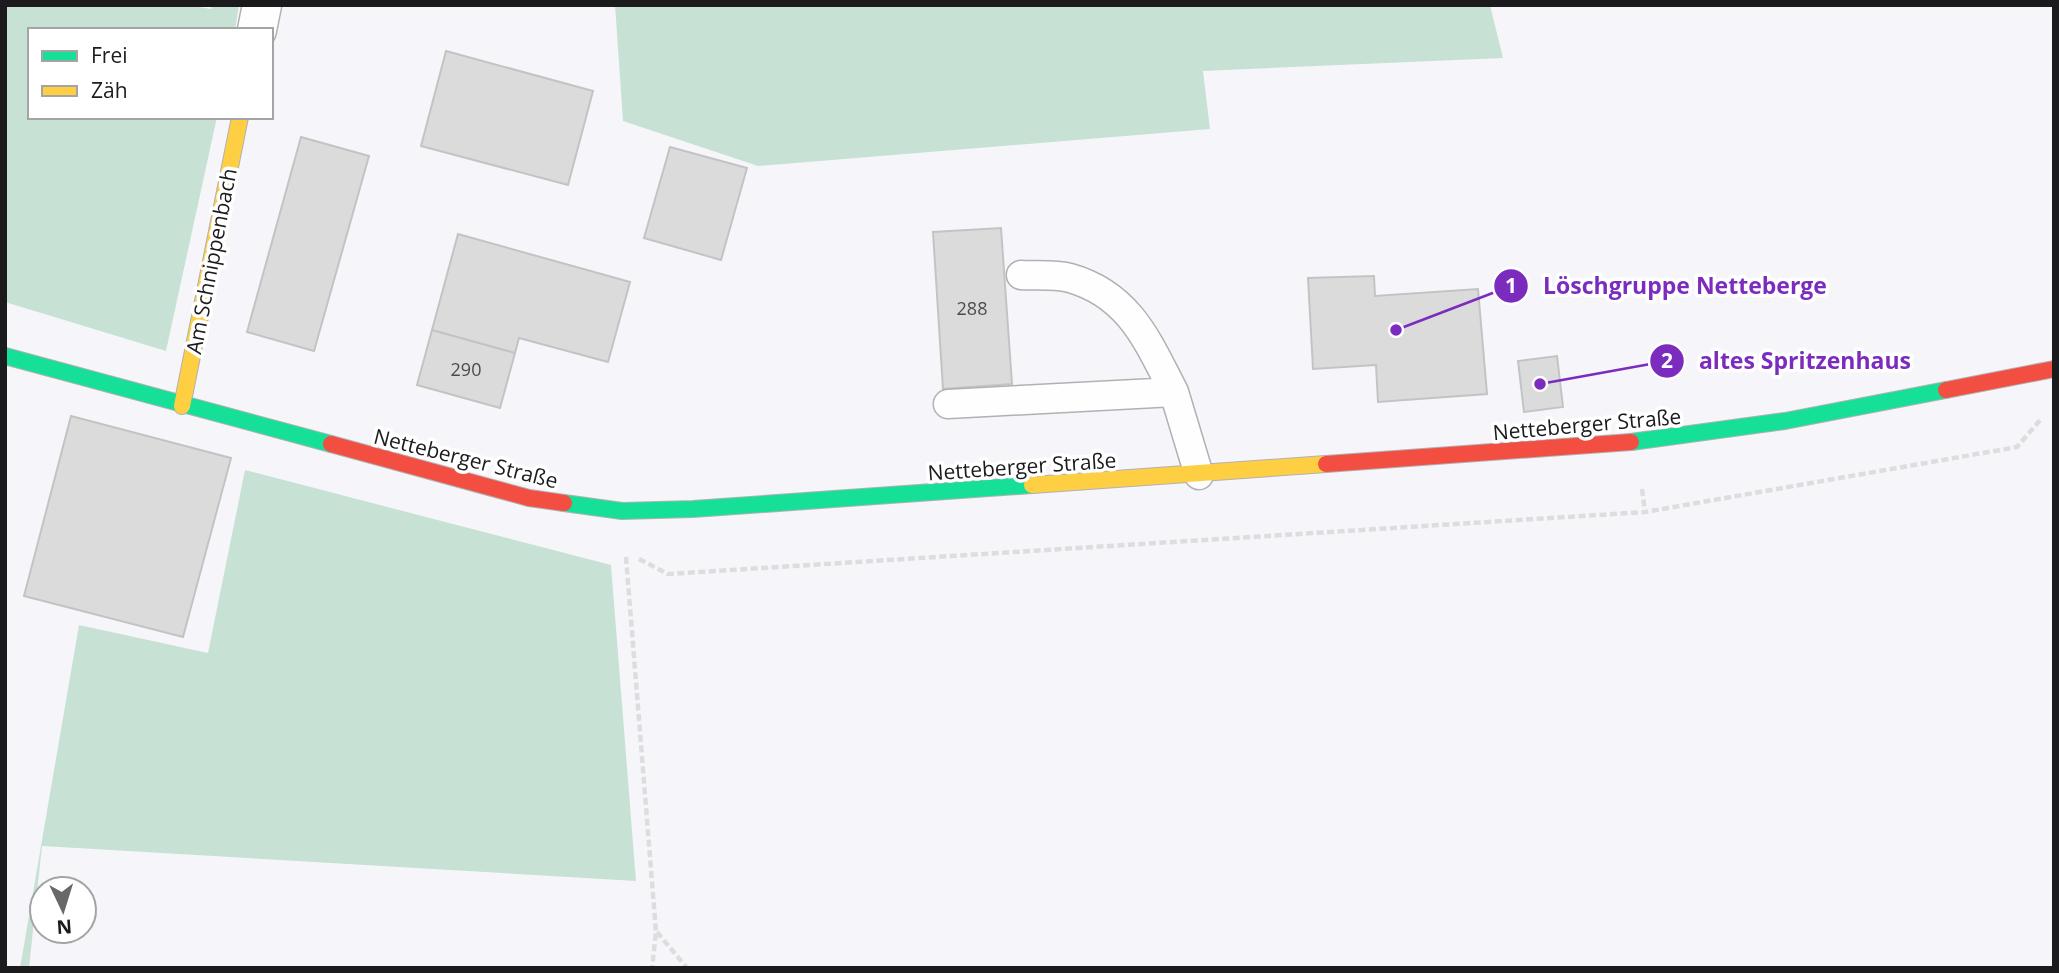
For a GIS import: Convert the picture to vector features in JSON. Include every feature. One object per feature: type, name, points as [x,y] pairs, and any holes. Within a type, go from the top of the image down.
[{"type":"street","points":[[257,28],[262,5]]},
{"type":"street","name":"Am Schnippenbach","points":[[182,406],[240,119]]},
{"type":"street","name":"Netteberger Straße","points":[[5,356],[529,498],[622,510],[693,509],[1636,442],[1798,419],[2054,369]]},
{"type":"lane","points":[[1021,275],[1069,277],[1102,291],[1123,307],[1140,327],[1174,392],[1199,475]]},
{"type":"lane","points":[[948,404],[1174,392]]},
{"type":"path","points":[[652,968],[656,932],[625,552],[668,574],[1645,512],[2017,447],[2045,415]]},
{"type":"path","points":[[656,932],[687,968]]},
{"type":"green space","points":[[5,5],[187,5],[211,9],[212,5],[239,5],[235,28],[28,28],[28,119],[217,119],[166,351],[5,302]]},
{"type":"green space","points":[[615,5],[1490,5],[1503,58],[1203,71],[1210,129],[758,166],[623,121]]},
{"type":"green space","points":[[245,470],[611,565],[636,881],[42,846],[39,875],[36,875],[79,625],[208,653]]},
{"type":"green space","points":[[28,921],[28,945],[31,945],[29,968],[20,968]]},
{"type":"building","points":[[446,51],[593,91],[568,185],[421,146]]},
{"type":"building","points":[[301,137],[369,156],[314,351],[247,332]]},
{"type":"building","points":[[670,147],[747,168],[721,260],[644,238]]},
{"type":"building","points":[[1001,228],[1012,384],[943,389],[933,232]]},
{"type":"building","points":[[458,234],[630,282],[608,362],[519,338],[515,353],[432,330]]},
{"type":"building","points":[[1374,276],[1375,296],[1478,289],[1487,394],[1378,402],[1376,365],[1313,369],[1308,278]]},
{"type":"building","points":[[432,330],[515,353],[500,408],[417,385]]},
{"type":"building","points":[[1557,356],[1563,407],[1524,412],[1518,361]]},
{"type":"building","points":[[71,416],[231,458],[183,637],[24,596]]},
{"type":"traffic: fast","points":[[5,356],[331,444]]},
{"type":"traffic: fast","points":[[1631,442],[1785,421],[1946,390]]},
{"type":"traffic: fast","points":[[564,503],[622,511],[693,509],[1032,485]]},
{"type":"traffic: slow","points":[[182,406],[240,119]]},
{"type":"traffic: slow","points":[[1032,485],[1326,464]]},
{"type":"traffic: jam","points":[[1946,390],[2054,369]]},
{"type":"traffic: jam","points":[[1326,464],[1631,442]]},
{"type":"traffic: jam","points":[[331,444],[529,498],[564,503]]},
{"type":"place","name":"Löschgruppe Netteberge","points":[[1396,330]]},
{"type":"place","name":"altes Spritzenhaus","points":[[1540,384]]}]
